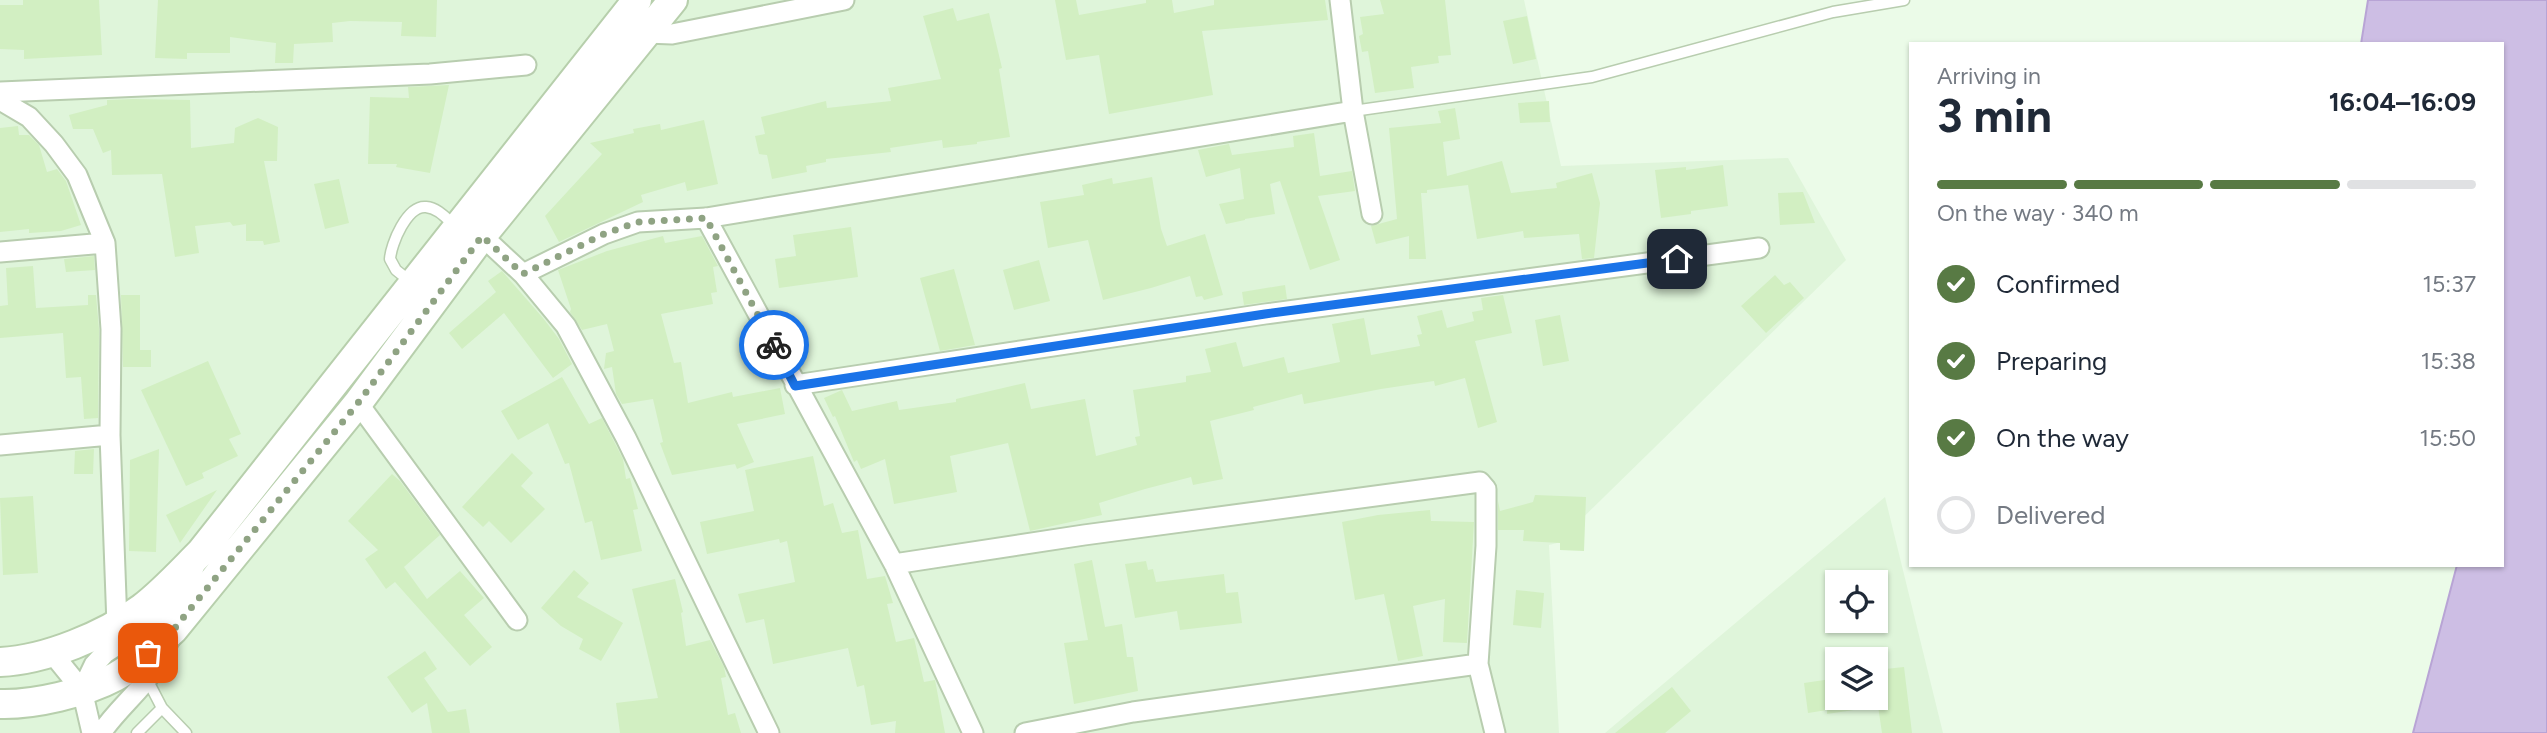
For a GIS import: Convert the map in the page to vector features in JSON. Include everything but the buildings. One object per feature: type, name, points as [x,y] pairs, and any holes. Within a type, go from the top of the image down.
[{"type":"main road","points":[[0,704],[16,704],[82,690],[116,676],[148,653],[174,629],[358,403],[469,231],[637,0]]},
{"type":"main road","points":[[0,662],[52,653],[117,625],[168,585],[201,552],[412,283],[469,231],[673,0]]},
{"type":"street","points":[[646,33],[671,34],[844,0]]},
{"type":"street","points":[[1340,0],[1353,111],[1372,214]]},
{"type":"street","points":[[0,92],[405,75],[526,65]]},
{"type":"street","points":[[0,100],[29,117],[77,175],[105,243],[111,329],[110,435],[117,625]]},
{"type":"street","points":[[523,274],[604,234],[638,222],[706,218],[1353,111]]},
{"type":"street","points":[[706,218],[894,564],[973,733]]},
{"type":"street","points":[[469,231],[523,274],[566,326],[626,438],[769,733]]},
{"type":"street","points":[[0,252],[105,243]]},
{"type":"street","points":[[795,386],[1265,314],[1759,248]]},
{"type":"street","points":[[358,403],[517,620]]},
{"type":"street","points":[[0,445],[110,435]]},
{"type":"street","points":[[894,564],[1111,531],[1480,482],[1486,489],[1486,535],[1478,664],[1494,733]]},
{"type":"street","points":[[82,690],[94,665],[105,653],[155,621],[182,591],[201,552]]},
{"type":"street","points":[[101,733],[114,713],[157,665],[174,629]]},
{"type":"street","points":[[52,653],[82,690],[92,733]]},
{"type":"street","points":[[1025,733],[1133,712],[1478,664]]},
{"type":"lane","points":[[1353,111],[1592,76],[1833,12],[1904,0]]},
{"type":"lane","points":[[412,283],[396,270],[390,259],[397,235],[412,212],[426,207],[437,210],[469,231]]},
{"type":"lane","points":[[147,679],[162,708],[186,733]]},
{"type":"lane","points":[[136,733],[162,708]]},
{"type":"shaded area","points":[[0,0],[1524,0],[1561,166],[1788,158],[1846,260],[1557,543],[1549,545],[1559,733],[0,733]]},
{"type":"shaded area","points":[[2368,0],[2547,0],[2547,733],[2413,733],[2456,567],[2504,567],[2504,42],[2361,42]]},
{"type":"shaded area","points":[[1885,497],[1943,733],[1605,733]]},
{"type":"way so far","points":[[148,653],[174,629],[358,403],[482,236],[523,274],[604,234],[638,222],[706,218],[774,345]]},
{"type":"route","points":[[774,345],[795,386],[1265,314],[1677,259]]}]
